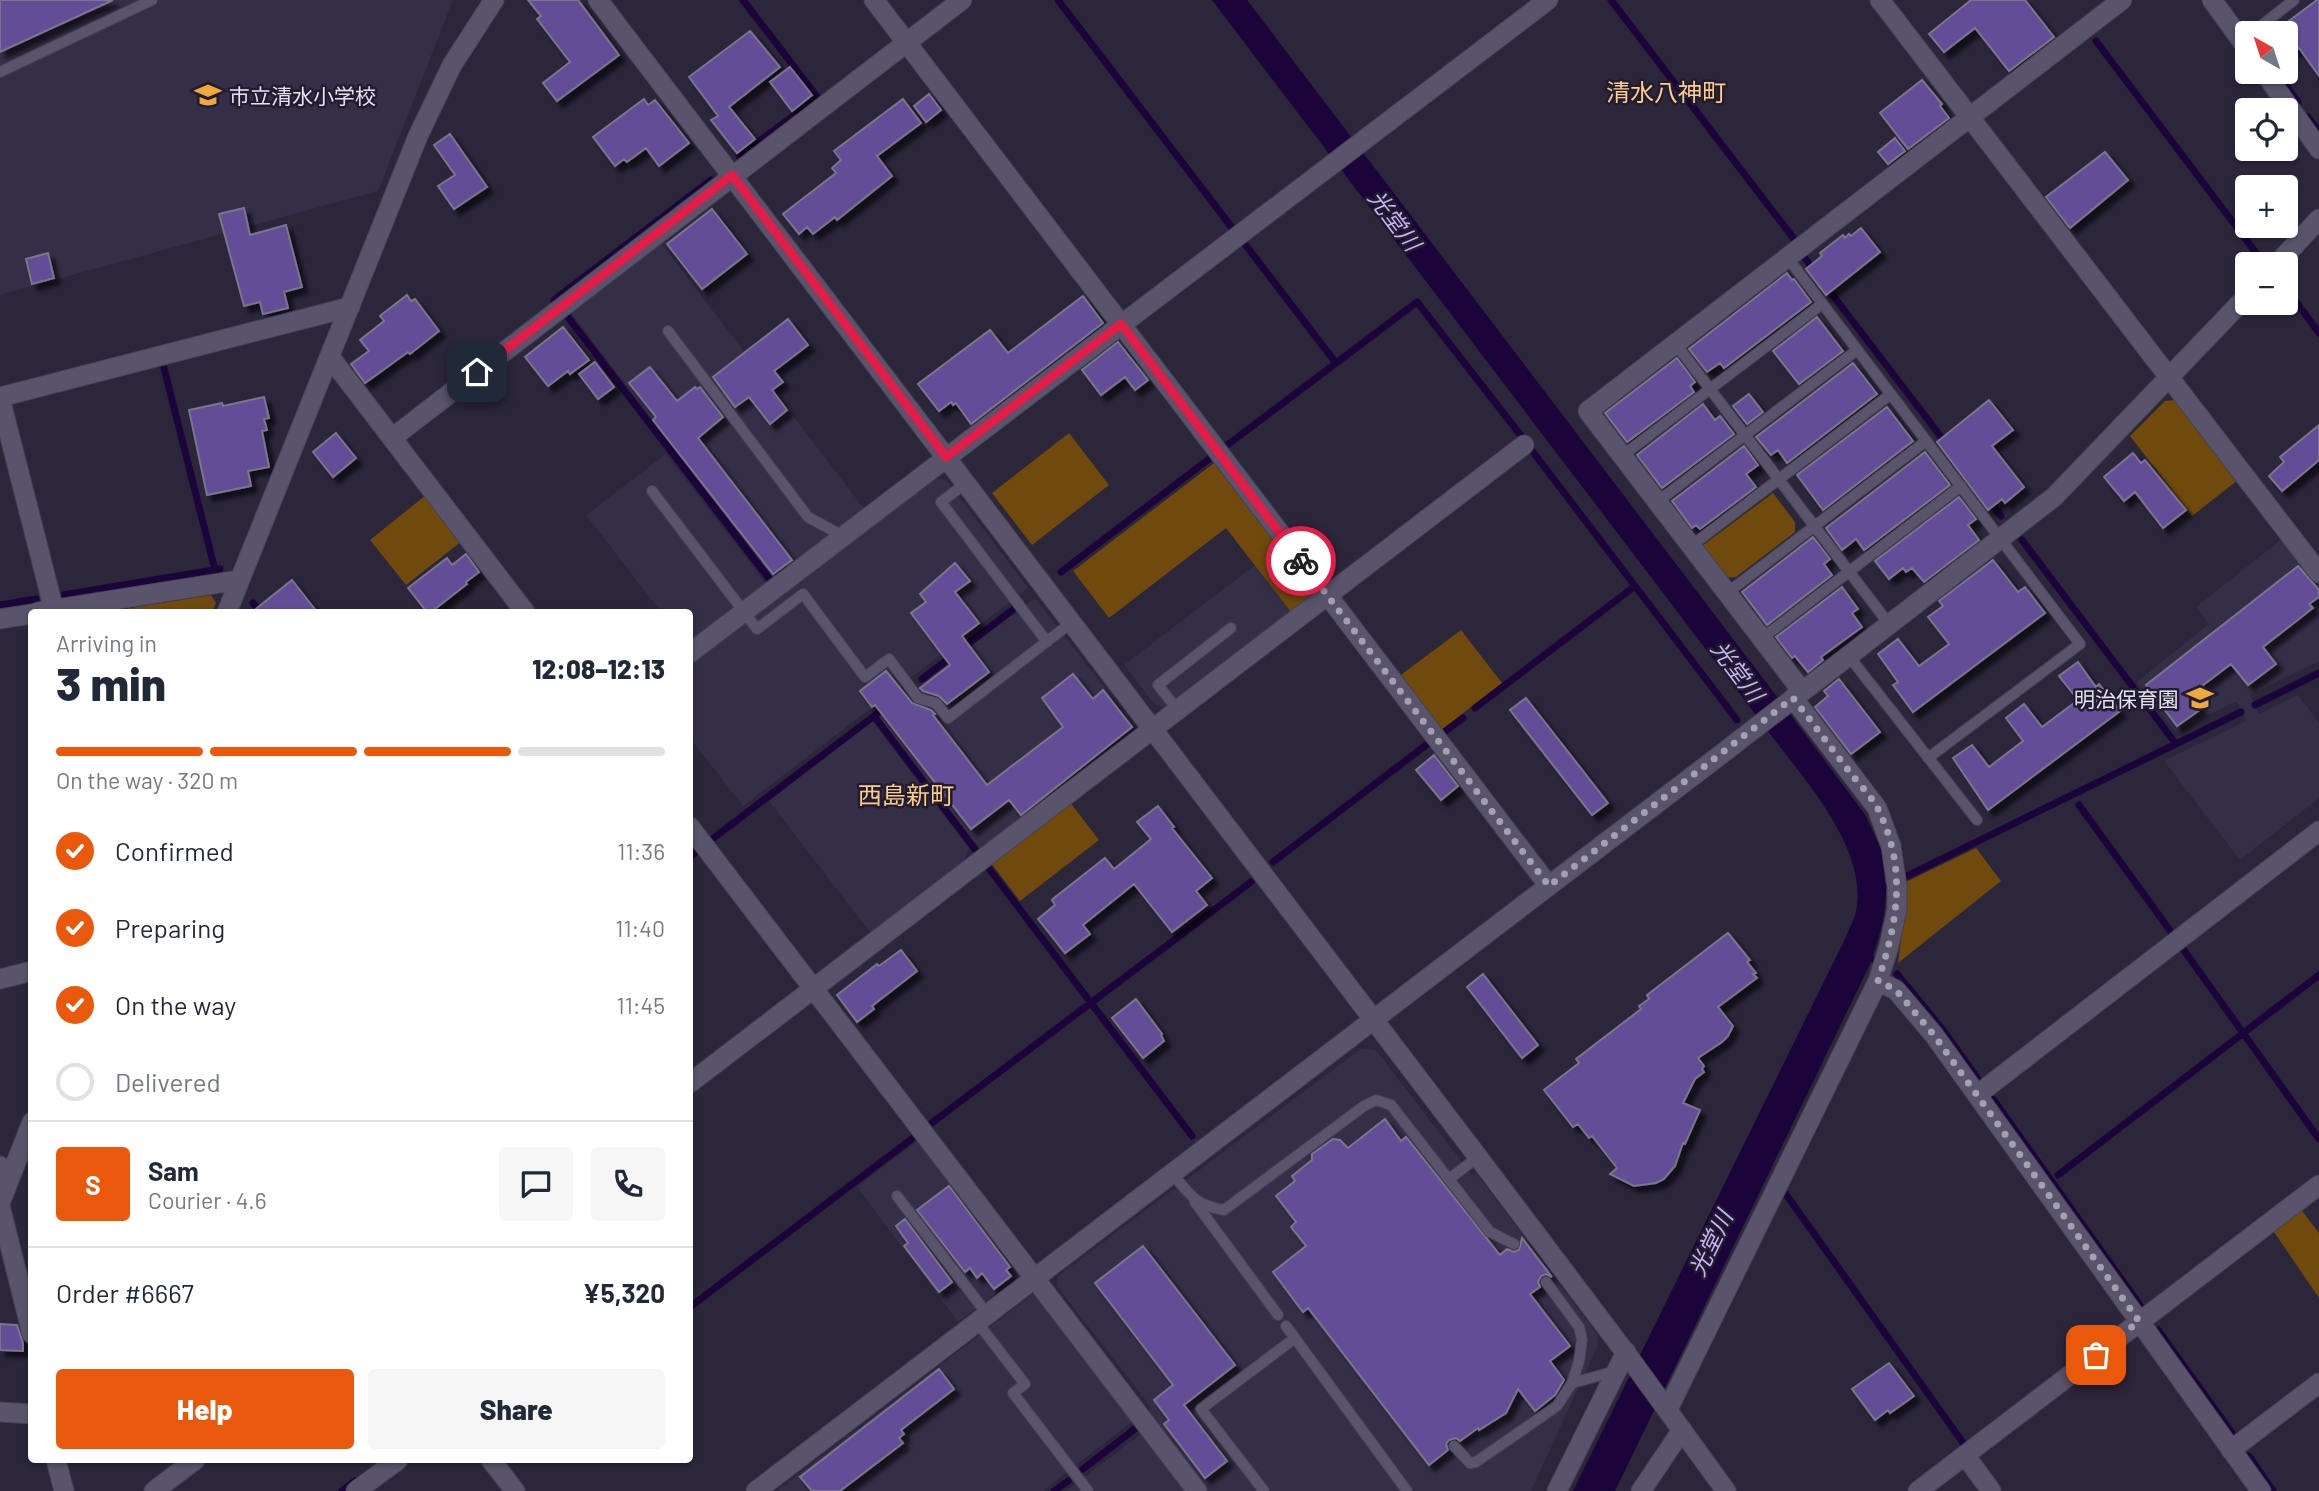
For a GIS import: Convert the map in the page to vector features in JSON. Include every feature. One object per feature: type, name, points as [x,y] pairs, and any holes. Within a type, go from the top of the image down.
[{"type":"street","points":[[228,609],[424,124],[452,65],[494,0]]},
{"type":"street","points":[[598,0],[1374,1019],[1478,1157],[1624,1361],[1665,1406],[1726,1491]]},
{"type":"street","points":[[874,0],[1549,886]]},
{"type":"street","points":[[392,438],[962,0]]},
{"type":"street","points":[[693,651],[1548,0]]},
{"type":"street","points":[[1880,0],[2319,573]]},
{"type":"street","points":[[1665,1406],[1878,981],[1897,909],[1897,887],[1891,846],[1877,808],[1761,639],[1588,411],[2122,0]]},
{"type":"street","points":[[2213,0],[2235,26]]},
{"type":"street","points":[[2273,84],[2319,149]]},
{"type":"street","points":[[2288,252],[2319,219]]},
{"type":"street","points":[[46,609],[0,397],[350,307]]},
{"type":"street","points":[[755,1491],[2054,497],[2235,309]]},
{"type":"street","points":[[330,357],[523,609]]},
{"type":"street","points":[[693,1081],[1524,445]]},
{"type":"street","points":[[58,609],[239,580]]},
{"type":"street","points":[[0,619],[28,615]]},
{"type":"street","points":[[693,831],[1197,1491]]},
{"type":"street","points":[[1977,1095],[2319,831]]},
{"type":"street","points":[[0,978],[28,972]]},
{"type":"street","points":[[1878,981],[1896,990],[1934,1035],[2261,1491]]},
{"type":"street","points":[[2,1199],[28,1132]]},
{"type":"street","points":[[0,1166],[2,1199],[28,1316]]},
{"type":"street","points":[[1918,1491],[2319,1185]]},
{"type":"street","points":[[1557,1491],[1624,1361]]},
{"type":"street","points":[[2231,1450],[2319,1382]]},
{"type":"street","points":[[0,1412],[28,1414]]},
{"type":"street","points":[[1641,1491],[1682,1430]]},
{"type":"street","points":[[1965,1455],[1991,1491]]},
{"type":"street","points":[[57,1463],[64,1491]]},
{"type":"street","points":[[154,1491],[191,1463]]},
{"type":"street","points":[[356,1491],[394,1463]]},
{"type":"street","points":[[493,1463],[515,1491]]},
{"type":"lane","points":[[0,72],[152,0]]},
{"type":"lane","points":[[2269,21],[2294,0]]},
{"type":"lane","points":[[1787,257],[2080,643],[1928,758]]},
{"type":"lane","points":[[1622,456],[1822,304]]},
{"type":"lane","points":[[668,331],[808,517],[843,536]]},
{"type":"lane","points":[[1675,343],[1889,625]]},
{"type":"lane","points":[[1657,502],[1857,350]]},
{"type":"lane","points":[[1691,547],[1891,394]]},
{"type":"lane","points":[[1727,593],[1926,441]]},
{"type":"lane","points":[[966,483],[941,502],[1047,642]]},
{"type":"lane","points":[[1761,639],[1961,486]]},
{"type":"lane","points":[[652,491],[757,629],[803,594],[865,677],[889,659],[918,698],[936,703],[948,718],[1072,622]]},
{"type":"lane","points":[[1177,709],[1158,685],[1231,628]]},
{"type":"lane","points":[[1848,655],[1977,820]]},
{"type":"lane","points":[[1193,1200],[1224,1210],[1364,1106],[1376,1100],[1391,1105],[1490,1232],[1514,1244]]},
{"type":"lane","points":[[1449,1179],[1478,1157]]},
{"type":"lane","points":[[1172,1173],[1278,1315]]},
{"type":"lane","points":[[897,1196],[1025,1384],[1013,1393],[1088,1491]]},
{"type":"lane","points":[[1454,1446],[1465,1460],[1476,1462],[1557,1406],[1572,1383],[1582,1340],[1578,1327],[1546,1282]]},
{"type":"lane","points":[[1286,1326],[1407,1491]]},
{"type":"lane","points":[[1264,1491],[1201,1409],[1295,1338]]},
{"type":"lane","points":[[1572,1383],[1624,1361]]},
{"type":"shaded area","name":"市立清水小学校","points":[[0,0],[453,0],[378,191],[0,295]]},
{"type":"shaded area","points":[[661,243],[865,510],[774,579],[571,313]]},
{"type":"shaded area","points":[[2176,400],[2238,480],[2192,516],[2130,436],[2165,401]]},
{"type":"shaded area","points":[[1069,433],[1109,485],[1032,545],[992,493]]},
{"type":"shaded area","points":[[666,454],[767,585],[693,642],[693,609],[659,609],[586,515]]},
{"type":"shaded area","points":[[1218,460],[1315,594],[1291,612],[1226,528],[1109,618],[1073,571]]},
{"type":"shaded area","points":[[934,478],[946,480],[1028,588],[743,806],[693,742],[693,661]]},
{"type":"shaded area","points":[[1773,493],[1795,522],[1795,532],[1736,577],[1724,578],[1702,546]]},
{"type":"shaded area","points":[[426,495],[462,541],[406,585],[370,540]]},
{"type":"shaded area","name":"明治保育園","points":[[2282,539],[2319,586],[2319,661],[2250,695],[2259,714],[2298,695],[2319,723],[2319,798],[2240,860],[2164,761],[2246,721],[2237,701],[2175,732],[2137,682],[2209,624],[2196,607]]},
{"type":"shaded area","points":[[1255,565],[1291,612],[1167,708],[1155,705],[1124,665]]},
{"type":"shaded area","points":[[211,595],[216,603],[213,609],[125,609]]},
{"type":"shaded area","points":[[1035,598],[1134,726],[1135,733],[981,850],[878,717]]},
{"type":"shaded area","points":[[1461,630],[1502,683],[1440,731],[1398,677]]},
{"type":"shaded area","points":[[872,721],[969,848],[963,863],[872,935],[769,801]]},
{"type":"shaded area","points":[[1069,801],[1099,840],[1020,901],[991,863]]},
{"type":"shaded area","points":[[1976,848],[2001,881],[1898,963],[1903,926],[1904,883]]},
{"type":"shaded area","points":[[1362,1048],[1376,1050],[1472,1175],[1476,1173],[1597,1334],[1598,1345],[1531,1491],[1207,1491],[1147,1412],[1151,1407],[1057,1286],[1058,1276]]},
{"type":"shaded area","points":[[918,1140],[1015,1268],[1011,1282],[958,1322],[857,1187]]},
{"type":"shaded area","points":[[2300,1208],[2319,1233],[2319,1298],[2272,1229]]},
{"type":"shaded area","points":[[1034,1293],[1133,1421],[1043,1491],[777,1491]]},
{"type":"shaded area","points":[[1142,1433],[1187,1491],[1066,1491]]},
{"type":"water","name":"光堂川","points":[[1212,0],[1247,0],[1866,816],[1884,856],[1885,883],[1888,883],[1888,888],[1873,955],[1874,963],[1871,962],[1615,1491],[1573,1491],[1851,926],[1856,911],[1857,887],[1852,862],[1842,837],[1813,789]]},
{"type":"building","points":[[0,0],[113,0],[0,52]]},
{"type":"building","points":[[528,0],[578,0],[619,55],[557,101],[543,83],[570,62],[537,19],[541,16]]},
{"type":"building","points":[[1971,0],[2025,0],[2054,37],[2009,71],[1975,28],[1944,52],[1929,34]]},
{"type":"building","points":[[2319,0],[2319,76],[2298,49],[2298,21],[2289,21]]},
{"type":"building","points":[[750,31],[780,67],[729,107],[755,139],[737,153],[711,120],[718,116],[689,77]]},
{"type":"building","points":[[790,67],[812,95],[792,111],[770,82]]},
{"type":"building","points":[[1922,80],[1942,104],[1940,106],[1949,118],[1908,149],[1880,113]]},
{"type":"building","points":[[929,94],[941,110],[926,122],[914,106]]},
{"type":"building","points":[[644,99],[648,105],[655,100],[689,143],[659,166],[646,148],[627,162],[624,159],[615,166],[593,137]]},
{"type":"building","points":[[903,99],[921,123],[877,156],[892,176],[837,220],[835,217],[813,234],[807,227],[799,234],[783,214],[836,173],[832,168],[841,160],[834,151]]},
{"type":"building","points":[[450,134],[487,187],[454,209],[438,186],[455,175],[434,145]]},
{"type":"building","points":[[1895,138],[1905,151],[1888,164],[1878,152]]},
{"type":"building","points":[[2105,152],[2128,180],[2070,228],[2046,197]]},
{"type":"building","points":[[244,208],[250,235],[286,225],[302,287],[284,292],[288,308],[263,314],[260,302],[244,306],[219,214]]},
{"type":"building","points":[[712,209],[747,254],[702,289],[667,244]]},
{"type":"building","points":[[1861,228],[1880,252],[1826,295],[1806,269],[1822,256],[1820,253],[1843,235],[1845,238],[1849,234],[1851,236]]},
{"type":"building","points":[[48,253],[54,278],[32,284],[26,259]]},
{"type":"building","points":[[1787,273],[1811,302],[1724,368],[1720,363],[1707,372],[1689,349]]},
{"type":"building","points":[[407,295],[411,301],[415,299],[439,331],[410,354],[408,352],[365,383],[351,364],[369,351],[360,340],[384,321],[380,316]]},
{"type":"building","points":[[1083,296],[1103,323],[971,424],[956,403],[953,405],[951,402],[939,411],[918,384],[990,330],[1008,353]]},
{"type":"building","points":[[1817,317],[1843,351],[1799,384],[1773,351]]},
{"type":"building","points":[[788,319],[808,345],[774,371],[783,382],[772,390],[787,410],[770,424],[749,397],[735,407],[713,377]]},
{"type":"building","points":[[563,327],[589,360],[548,386],[525,357]]},
{"type":"building","points":[[1118,342],[1148,380],[1135,390],[1125,377],[1101,395],[1082,370]]},
{"type":"building","points":[[1677,358],[1695,382],[1690,386],[1694,392],[1627,442],[1605,413]]},
{"type":"building","points":[[595,362],[614,387],[598,399],[579,374]]},
{"type":"building","points":[[1853,363],[1877,394],[1787,463],[1778,450],[1771,455],[1756,437]]},
{"type":"building","points":[[650,367],[677,401],[695,387],[700,387],[723,417],[698,438],[792,560],[773,574],[653,420],[656,417],[629,383]]},
{"type":"building","points":[[1749,394],[1763,412],[1747,424],[1733,406]]},
{"type":"building","points":[[264,397],[269,418],[264,419],[267,430],[262,431],[269,467],[248,471],[251,486],[207,495],[189,410]]},
{"type":"building","points":[[1989,400],[2013,430],[1992,446],[2024,487],[2005,503],[2002,499],[1988,510],[1937,442]]},
{"type":"building","points":[[1703,404],[1715,420],[1720,416],[1734,434],[1662,488],[1637,455]]},
{"type":"building","points":[[1887,407],[1913,441],[1823,510],[1797,475]]},
{"type":"building","points":[[2319,425],[2319,460],[2282,491],[2269,476],[2284,462],[2280,457]]},
{"type":"building","points":[[336,433],[356,458],[333,477],[313,452]]},
{"type":"building","points":[[1744,446],[1758,465],[1746,474],[1756,487],[1700,529],[1696,525],[1692,528],[1672,501]]},
{"type":"building","points":[[1925,452],[1950,485],[1864,550],[1856,539],[1842,550],[1826,528]]},
{"type":"building","points":[[2133,453],[2141,463],[2145,460],[2186,510],[2163,528],[2135,492],[2124,501],[2104,477]]},
{"type":"building","points":[[1959,497],[1976,519],[1968,525],[1979,540],[1924,582],[1912,568],[1906,572],[1903,568],[1889,579],[1875,561]]},
{"type":"building","points":[[1813,537],[1830,559],[1824,564],[1832,575],[1767,625],[1742,592]]},
{"type":"building","points":[[466,554],[479,572],[435,609],[425,609],[408,588],[447,558],[452,565]]},
{"type":"building","points":[[1993,560],[2018,592],[2025,587],[2045,613],[1913,712],[1893,685],[1898,682],[1878,654],[1898,639],[1919,666],[1949,644],[1928,617],[1943,606],[1939,601]]},
{"type":"building","points":[[955,563],[970,581],[955,592],[979,623],[962,636],[989,672],[947,704],[939,696],[920,688],[950,665],[911,613],[926,602],[920,594]]},
{"type":"building","points":[[2298,566],[2319,590],[2319,597],[2309,604],[2313,608],[2263,647],[2276,664],[2248,685],[2231,664],[2190,695],[2201,709],[2177,726],[2146,685]]},
{"type":"building","points":[[292,580],[315,609],[256,609]]},
{"type":"building","points":[[1842,587],[1858,609],[1852,613],[1862,627],[1821,657],[1823,660],[1808,672],[1795,656],[1792,658],[1776,637]]},
{"type":"building","points":[[2078,662],[2096,687],[2099,684],[2120,711],[1988,810],[1953,758],[1972,745],[1989,767],[2023,741],[2006,718],[2024,704],[2042,727],[2078,700],[2059,676]]},
{"type":"building","points":[[886,671],[912,703],[935,714],[933,715],[987,785],[1063,727],[1042,698],[1073,674],[1093,699],[1103,690],[1132,727],[1021,815],[1009,800],[971,829],[875,705],[872,707],[860,691]]},
{"type":"building","points":[[1839,679],[1880,732],[1851,754],[1815,707],[1828,696],[1824,691]]},
{"type":"building","points":[[1526,698],[1608,803],[1592,815],[1510,710]]},
{"type":"building","points":[[1434,755],[1458,786],[1441,800],[1416,770]]},
{"type":"building","points":[[1158,806],[1212,878],[1196,891],[1207,905],[1172,932],[1134,884],[1083,925],[1090,934],[1065,953],[1038,919],[1055,905],[1052,900],[1054,898],[1105,858],[1114,869],[1151,839],[1137,822]]},
{"type":"building","points":[[1728,933],[1750,960],[1747,962],[1757,978],[1718,1007],[1733,1026],[1722,1042],[1698,1058],[1704,1066],[1704,1072],[1695,1079],[1683,1103],[1700,1110],[1675,1166],[1664,1179],[1656,1183],[1634,1186],[1610,1174],[1617,1168],[1592,1136],[1589,1138],[1578,1124],[1573,1127],[1544,1090],[1579,1063],[1576,1059],[1641,1009],[1639,1006],[1649,999],[1647,995]]},
{"type":"building","points":[[901,950],[917,971],[872,1006],[874,1009],[857,1022],[837,995],[877,964],[879,966]]},
{"type":"building","points":[[1483,974],[1538,1045],[1522,1058],[1467,987]]},
{"type":"building","points":[[1136,999],[1162,1034],[1164,1041],[1143,1058],[1112,1018]]},
{"type":"building","points":[[1385,1119],[1401,1141],[1406,1137],[1500,1255],[1507,1249],[1514,1252],[1519,1250],[1522,1238],[1552,1277],[1546,1274],[1541,1276],[1538,1282],[1540,1287],[1530,1294],[1570,1346],[1550,1361],[1564,1380],[1555,1395],[1535,1411],[1518,1389],[1506,1413],[1460,1441],[1456,1438],[1449,1440],[1446,1444],[1448,1450],[1429,1465],[1308,1308],[1303,1312],[1273,1272],[1306,1246],[1291,1227],[1296,1222],[1276,1196],[1295,1181],[1292,1176],[1312,1160],[1312,1154],[1333,1139],[1340,1140],[1348,1148]]},
{"type":"building","points":[[949,1186],[1010,1267],[1006,1270],[1011,1276],[994,1289],[982,1273],[977,1278],[970,1268],[965,1272],[917,1210]]},
{"type":"building","points":[[905,1219],[952,1282],[939,1292],[904,1246],[908,1243],[896,1226]]},
{"type":"building","points":[[1143,1246],[1235,1365],[1184,1405],[1227,1461],[1205,1478],[1164,1424],[1169,1420],[1154,1400],[1173,1385],[1095,1283]]},
{"type":"building","points":[[0,1324],[17,1325],[23,1351],[0,1350]]},
{"type":"building","points":[[1889,1363],[1914,1396],[1875,1420],[1852,1389]]},
{"type":"building","points":[[939,1369],[954,1389],[901,1430],[904,1434],[899,1438],[903,1443],[840,1491],[812,1491],[800,1477]]},
{"type":"waterway","points":[[739,156],[818,98],[743,0]]},
{"type":"waterway","points":[[1058,0],[1233,229]]},
{"type":"waterway","points":[[1611,0],[1794,239]]},
{"type":"waterway","points":[[2096,41],[2255,252]]},
{"type":"waterway","points":[[2285,84],[2295,98]]},
{"type":"waterway","points":[[2308,117],[2319,132]]},
{"type":"waterway","points":[[554,300],[711,180]]},
{"type":"waterway","points":[[1244,243],[1336,363]]},
{"type":"waterway","points":[[1804,257],[1816,273]]},
{"type":"waterway","points":[[1825,285],[1948,446]]},
{"type":"waterway","points":[[1226,446],[1417,302],[1522,437]]},
{"type":"waterway","points":[[2298,304],[2319,333]]},
{"type":"waterway","points":[[567,316],[770,580]]},
{"type":"waterway","points":[[163,364],[215,570]]},
{"type":"waterway","points":[[1530,448],[1737,720]]},
{"type":"waterway","points":[[1061,572],[1213,456]]},
{"type":"waterway","points":[[1989,500],[2001,516]]},
{"type":"waterway","points":[[2022,540],[2176,744]]},
{"type":"waterway","points":[[63,595],[220,569]]},
{"type":"waterway","points":[[1475,708],[1635,586]]},
{"type":"waterway","points":[[0,605],[36,599]]},
{"type":"waterway","points":[[253,603],[258,609]]},
{"type":"waterway","points":[[961,649],[1015,608]]},
{"type":"waterway","points":[[922,679],[952,656]]},
{"type":"waterway","points":[[2255,705],[2319,673]]},
{"type":"waterway","points":[[711,840],[886,707]]},
{"type":"waterway","points":[[1905,877],[2241,712]]},
{"type":"waterway","points":[[874,716],[977,852]]},
{"type":"waterway","points":[[1443,733],[1463,718]]},
{"type":"waterway","points":[[1273,862],[1430,742]]},
{"type":"waterway","points":[[2079,805],[2174,936]]},
{"type":"waterway","points":[[693,854],[697,851]]},
{"type":"waterway","points":[[987,866],[1192,1136]]},
{"type":"waterway","points":[[929,1125],[1251,882]]},
{"type":"waterway","points":[[2183,949],[2319,1139]]},
{"type":"waterway","points":[[1897,974],[1943,1030],[1978,1079]]},
{"type":"waterway","points":[[2058,1175],[2319,975]]},
{"type":"waterway","points":[[1993,1099],[2142,1308]]},
{"type":"waterway","points":[[693,1305],[913,1138]]},
{"type":"waterway","points":[[1785,1193],[1966,1447]]},
{"type":"waterway","points":[[2158,1330],[2235,1437]]},
{"type":"waterway","points":[[1083,1469],[1136,1428]]},
{"type":"waterway","points":[[2249,1456],[2273,1491]]},
{"type":"waterway","points":[[342,1491],[355,1481]]},
{"type":"waterway","points":[[1054,1491],[1068,1481]]},
{"type":"way so far","points":[[1301,561],[1549,886],[1793,698],[1877,808],[1891,846],[1897,909],[1878,981],[1896,990],[1934,1035],[2139,1321],[2096,1355]]},
{"type":"place","name":"市立清水小学校","points":[[208,95]]},
{"type":"place","name":"明治保育園","points":[[2200,698]]},
{"type":"district","name":"清水八神町","points":[[1666,91]]},
{"type":"district","name":"西島新町","points":[[906,794]]},
{"type":"route","points":[[477,372],[732,175],[946,457],[1121,324],[1301,561]]}]
